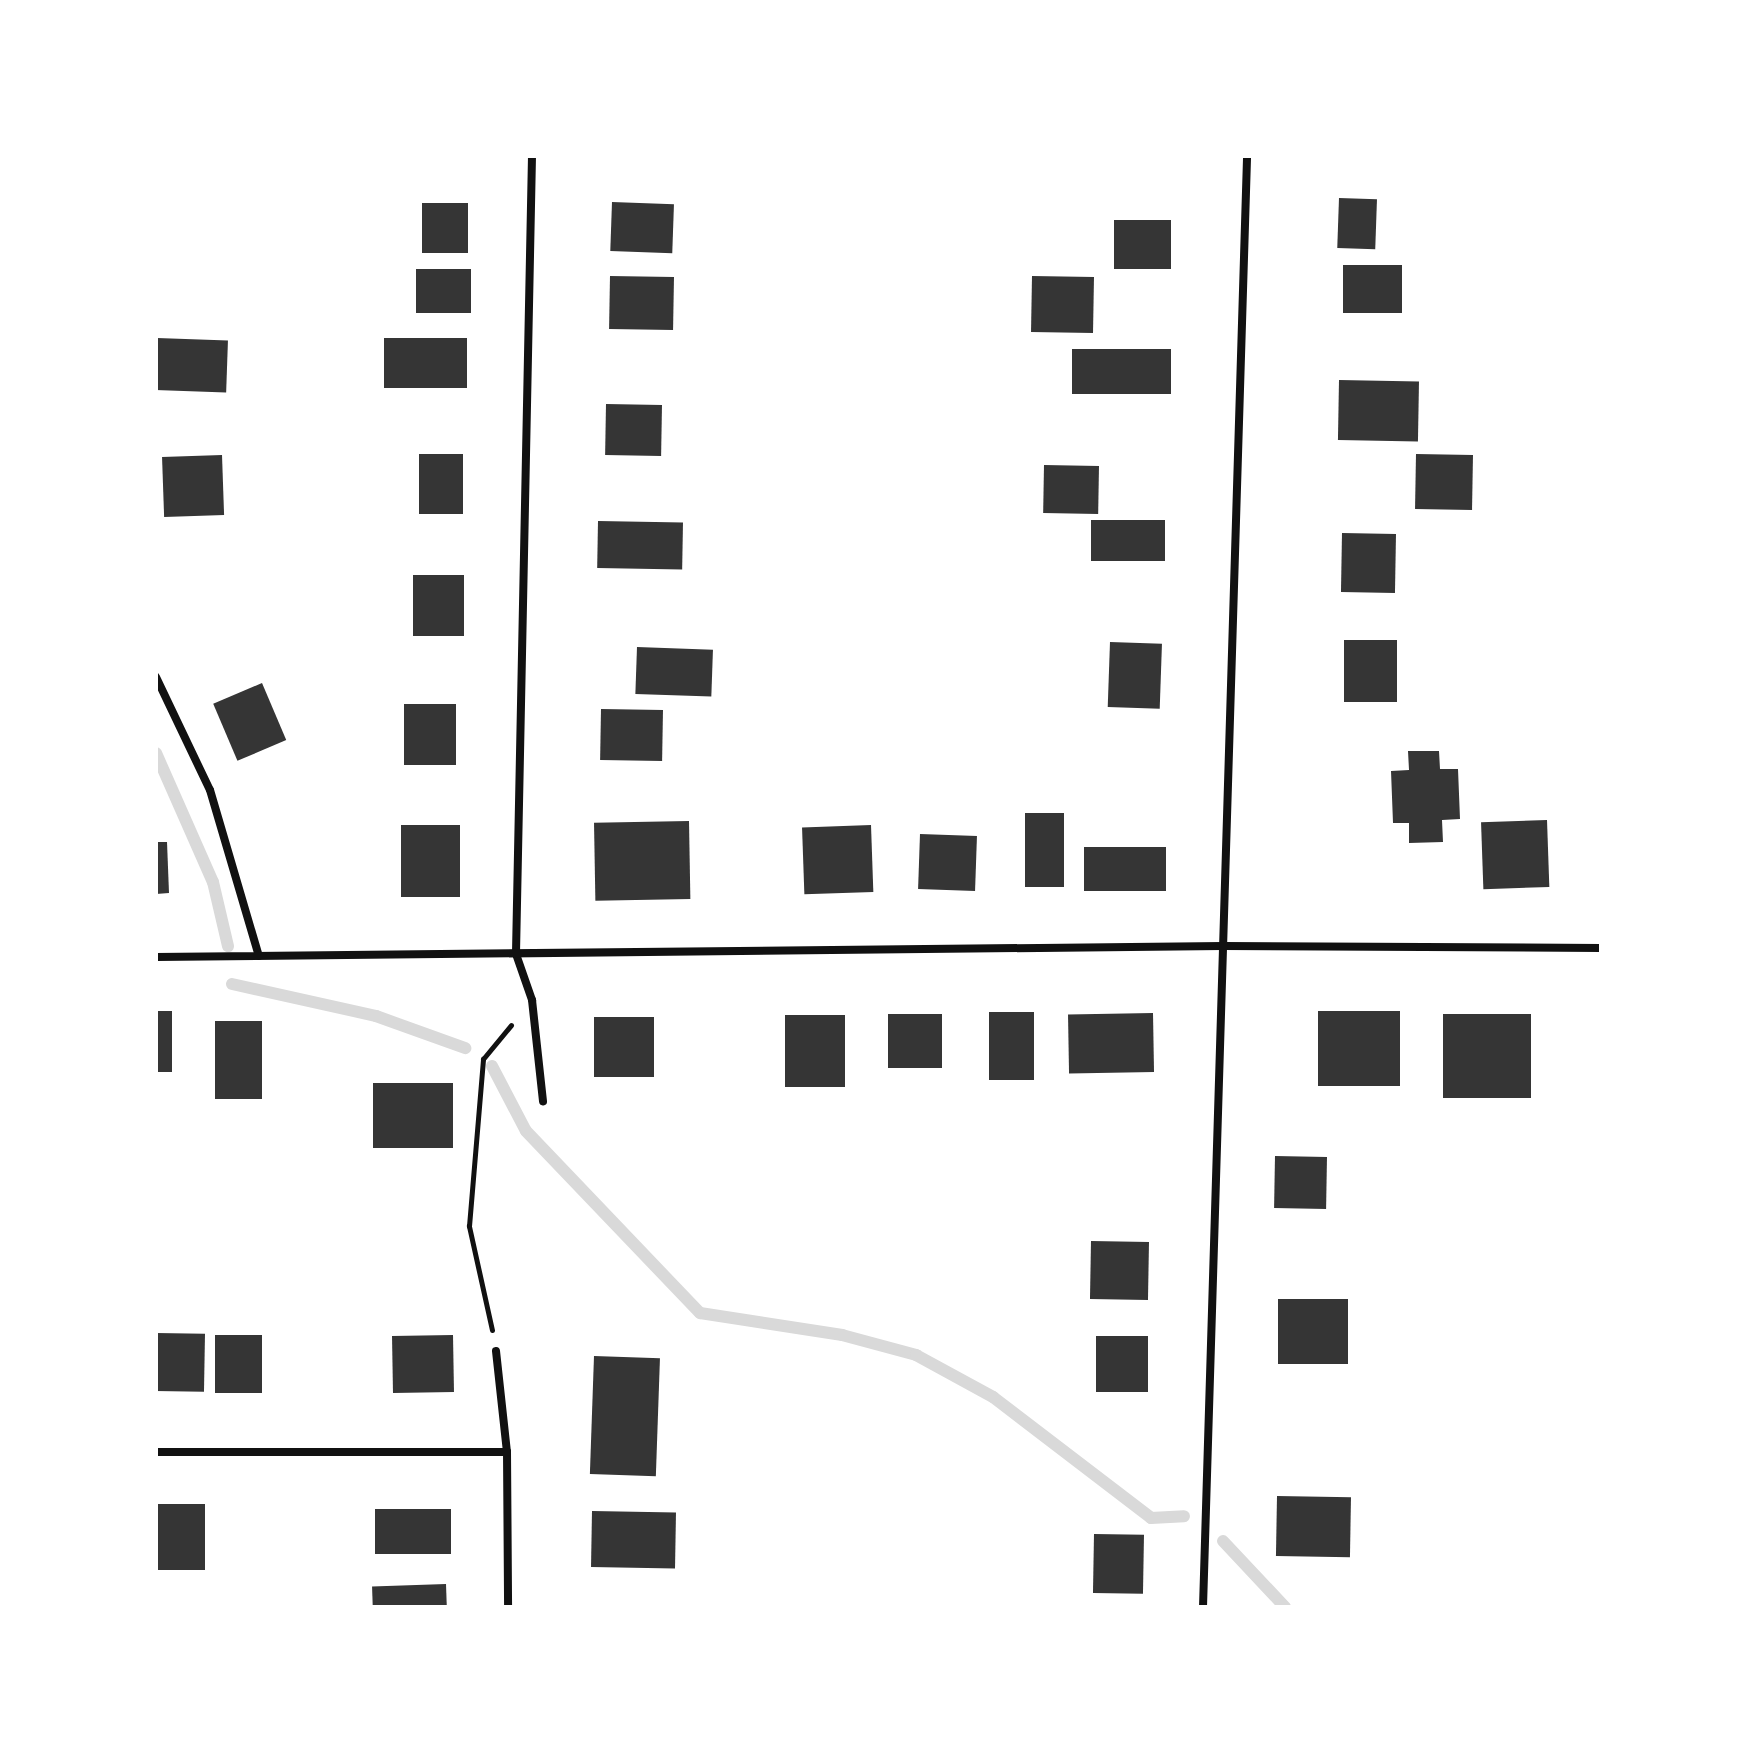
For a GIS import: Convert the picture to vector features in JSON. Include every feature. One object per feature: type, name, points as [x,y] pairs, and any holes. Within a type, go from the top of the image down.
[{"type":"street","points":[[532,156],[516,954],[532,1000],[543,1101]]},
{"type":"street","points":[[1203,1607],[1247,156]]},
{"type":"street","points":[[156,677],[210,790],[259,956]]},
{"type":"street","points":[[156,957],[1223,946],[1601,948]]},
{"type":"street","points":[[496,1351],[507,1452],[508,1607]]},
{"type":"street","points":[[156,1452],[507,1452]]},
{"type":"path","points":[[496,1351],[469,1226],[483,1059],[532,1000]]},
{"type":"building","points":[[1339,198],[1377,199],[1375,249],[1337,248]]},
{"type":"building","points":[[612,202],[674,204],[672,253],[610,251]]},
{"type":"building","points":[[422,203],[468,203],[468,253],[422,253]]},
{"type":"building","points":[[1114,220],[1171,220],[1171,269],[1114,269]]},
{"type":"building","points":[[1343,265],[1402,265],[1402,313],[1343,313]]},
{"type":"building","points":[[416,269],[471,269],[471,313],[416,313]]},
{"type":"building","points":[[610,276],[674,277],[673,330],[609,329]]},
{"type":"building","points":[[1032,276],[1094,277],[1093,333],[1031,332]]},
{"type":"building","points":[[157,338],[228,340],[226,392],[156,390]]},
{"type":"building","points":[[384,338],[467,338],[467,388],[384,388]]},
{"type":"building","points":[[1072,349],[1171,349],[1171,394],[1072,394]]},
{"type":"building","points":[[1339,380],[1419,381],[1418,441],[1338,440]]},
{"type":"building","points":[[606,404],[662,405],[661,456],[605,455]]},
{"type":"building","points":[[419,454],[463,454],[463,514],[419,514]]},
{"type":"building","points":[[1416,454],[1473,455],[1472,510],[1415,509]]},
{"type":"building","points":[[222,455],[224,515],[164,517],[162,457]]},
{"type":"building","points":[[1044,465],[1099,466],[1098,514],[1043,513]]},
{"type":"building","points":[[1091,520],[1165,520],[1165,561],[1091,561]]},
{"type":"building","points":[[598,521],[683,522],[682,569],[597,568]]},
{"type":"building","points":[[1342,533],[1396,534],[1395,593],[1341,592]]},
{"type":"building","points":[[413,575],[464,575],[464,636],[413,636]]},
{"type":"building","points":[[1344,640],[1397,640],[1397,702],[1344,702]]},
{"type":"building","points":[[1110,642],[1162,644],[1160,709],[1108,707]]},
{"type":"building","points":[[637,647],[713,650],[711,697],[635,694]]},
{"type":"building","points":[[262,683],[286,740],[237,761],[213,704]]},
{"type":"building","points":[[404,704],[456,704],[456,765],[404,765]]},
{"type":"building","points":[[601,709],[663,710],[662,761],[600,760]]},
{"type":"building","points":[[1408,751],[1439,751],[1440,769],[1458,769],[1460,819],[1442,820],[1443,842],[1409,843],[1409,823],[1393,823],[1391,771],[1409,770]]},
{"type":"building","points":[[1025,813],[1064,813],[1064,887],[1025,887]]},
{"type":"building","points":[[1547,820],[1549,887],[1483,889],[1481,822]]},
{"type":"building","points":[[689,821],[690,899],[595,901],[594,823]]},
{"type":"building","points":[[401,825],[460,825],[460,897],[401,897]]},
{"type":"building","points":[[871,825],[873,892],[804,894],[802,827]]},
{"type":"building","points":[[920,834],[977,836],[975,891],[918,889]]},
{"type":"building","points":[[156,842],[167,842],[169,893],[156,894]]},
{"type":"building","points":[[1084,847],[1166,847],[1166,891],[1084,891]]},
{"type":"building","points":[[156,1011],[172,1011],[172,1072],[156,1072]]},
{"type":"building","points":[[1318,1011],[1400,1011],[1400,1086],[1318,1086]]},
{"type":"building","points":[[989,1012],[1034,1012],[1034,1080],[989,1080]]},
{"type":"building","points":[[1153,1013],[1154,1072],[1069,1073],[1068,1014]]},
{"type":"building","points":[[888,1014],[942,1014],[942,1068],[888,1068]]},
{"type":"building","points":[[1443,1014],[1531,1014],[1531,1098],[1443,1098]]},
{"type":"building","points":[[785,1015],[845,1015],[845,1087],[785,1087]]},
{"type":"building","points":[[594,1017],[654,1017],[654,1077],[594,1077]]},
{"type":"building","points":[[215,1021],[262,1021],[262,1099],[215,1099]]},
{"type":"building","points":[[373,1083],[453,1083],[453,1148],[373,1148]]},
{"type":"building","points":[[1275,1156],[1327,1157],[1326,1209],[1274,1208]]},
{"type":"building","points":[[1091,1241],[1149,1242],[1148,1300],[1090,1299]]},
{"type":"building","points":[[1278,1299],[1348,1299],[1348,1364],[1278,1364]]},
{"type":"building","points":[[156,1333],[205,1334],[204,1392],[156,1391]]},
{"type":"building","points":[[215,1335],[262,1335],[262,1393],[215,1393]]},
{"type":"building","points":[[453,1335],[454,1392],[393,1393],[392,1336]]},
{"type":"building","points":[[1096,1336],[1148,1336],[1148,1392],[1096,1392]]},
{"type":"building","points":[[594,1356],[660,1358],[656,1476],[590,1474]]},
{"type":"building","points":[[1277,1496],[1351,1497],[1350,1557],[1276,1556]]},
{"type":"building","points":[[156,1504],[205,1504],[205,1570],[156,1570]]},
{"type":"building","points":[[375,1509],[451,1509],[451,1554],[375,1554]]},
{"type":"building","points":[[592,1511],[676,1512],[675,1568],[591,1567]]},
{"type":"building","points":[[1094,1534],[1144,1535],[1143,1594],[1093,1593]]},
{"type":"building","points":[[446,1584],[447,1607],[373,1607],[372,1587]]},
{"type":"waterway","points":[[156,753],[213,882],[228,946]]},
{"type":"waterway","points":[[232,984],[376,1016],[465,1048]]},
{"type":"waterway","points":[[492,1066],[526,1131],[700,1313],[842,1335],[916,1355],[993,1397],[1151,1518],[1184,1516]]},
{"type":"waterway","points":[[1223,1541],[1285,1607]]}]
